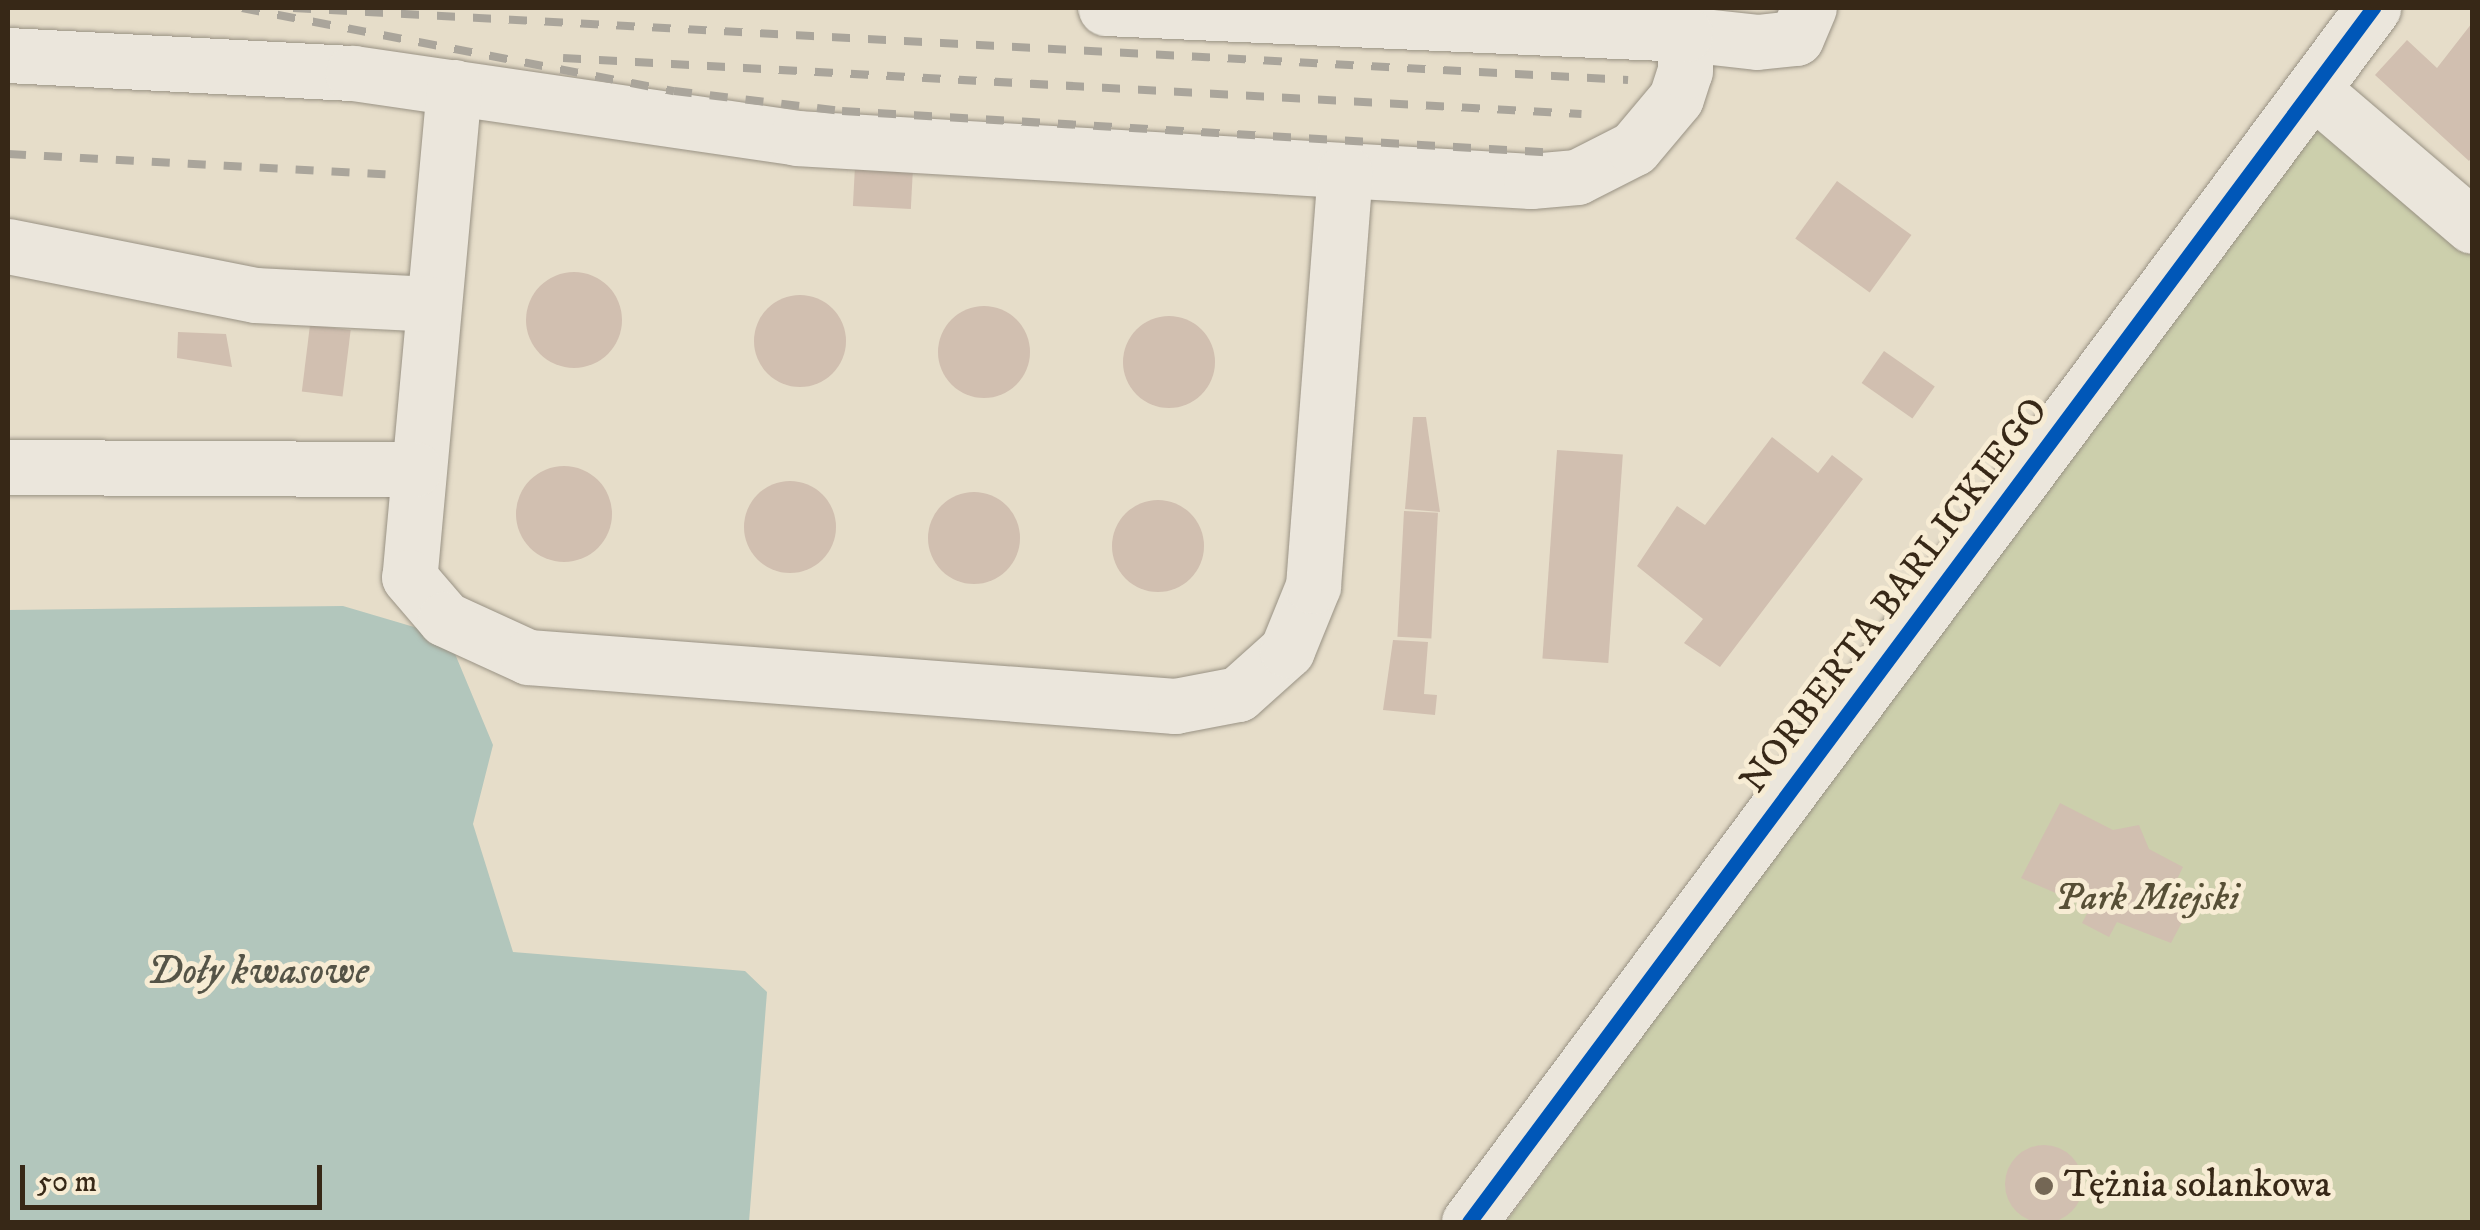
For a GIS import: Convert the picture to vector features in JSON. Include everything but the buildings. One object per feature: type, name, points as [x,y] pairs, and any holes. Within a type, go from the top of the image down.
[{"type":"street","points":[[1106,8],[1682,20],[1796,38],[1809,8]]},
{"type":"street","name":"NORBERTA BARLICKIEGO","points":[[1469,1222],[2373,8]]},
{"type":"street","points":[[8,54],[261,64],[454,87],[796,138],[1532,181],[1608,165],[1676,98],[1682,20]]},
{"type":"street","points":[[454,87],[414,470],[409,577],[445,619],[503,651],[1211,704],[1238,694],[1287,650],[1313,586],[1345,172]]},
{"type":"street","points":[[2313,90],[2472,226]]},
{"type":"street","points":[[8,246],[237,293],[431,304]]},
{"type":"street","points":[[8,467],[414,470]]},
{"type":"green space","name":"Park Miejski","points":[[2325,128],[2472,255],[2472,1222],[1506,1222],[2303,136]]},
{"type":"water","name":"Doły kwasowe","points":[[343,606],[448,637],[493,745],[473,824],[513,952],[745,971],[767,992],[749,1222],[8,1222],[8,610]]},
{"type":"railway","points":[[242,8],[674,91],[842,111],[1558,153]]},
{"type":"railway","points":[[293,8],[1628,80]]},
{"type":"railway","points":[[563,58],[1581,114]]},
{"type":"railway","points":[[8,154],[397,175]]},
{"type":"cycle path","points":[[1469,1222],[2373,8]]},
{"type":"place","name":"Tężnia solankowa","points":[[2044,1186]]}]
